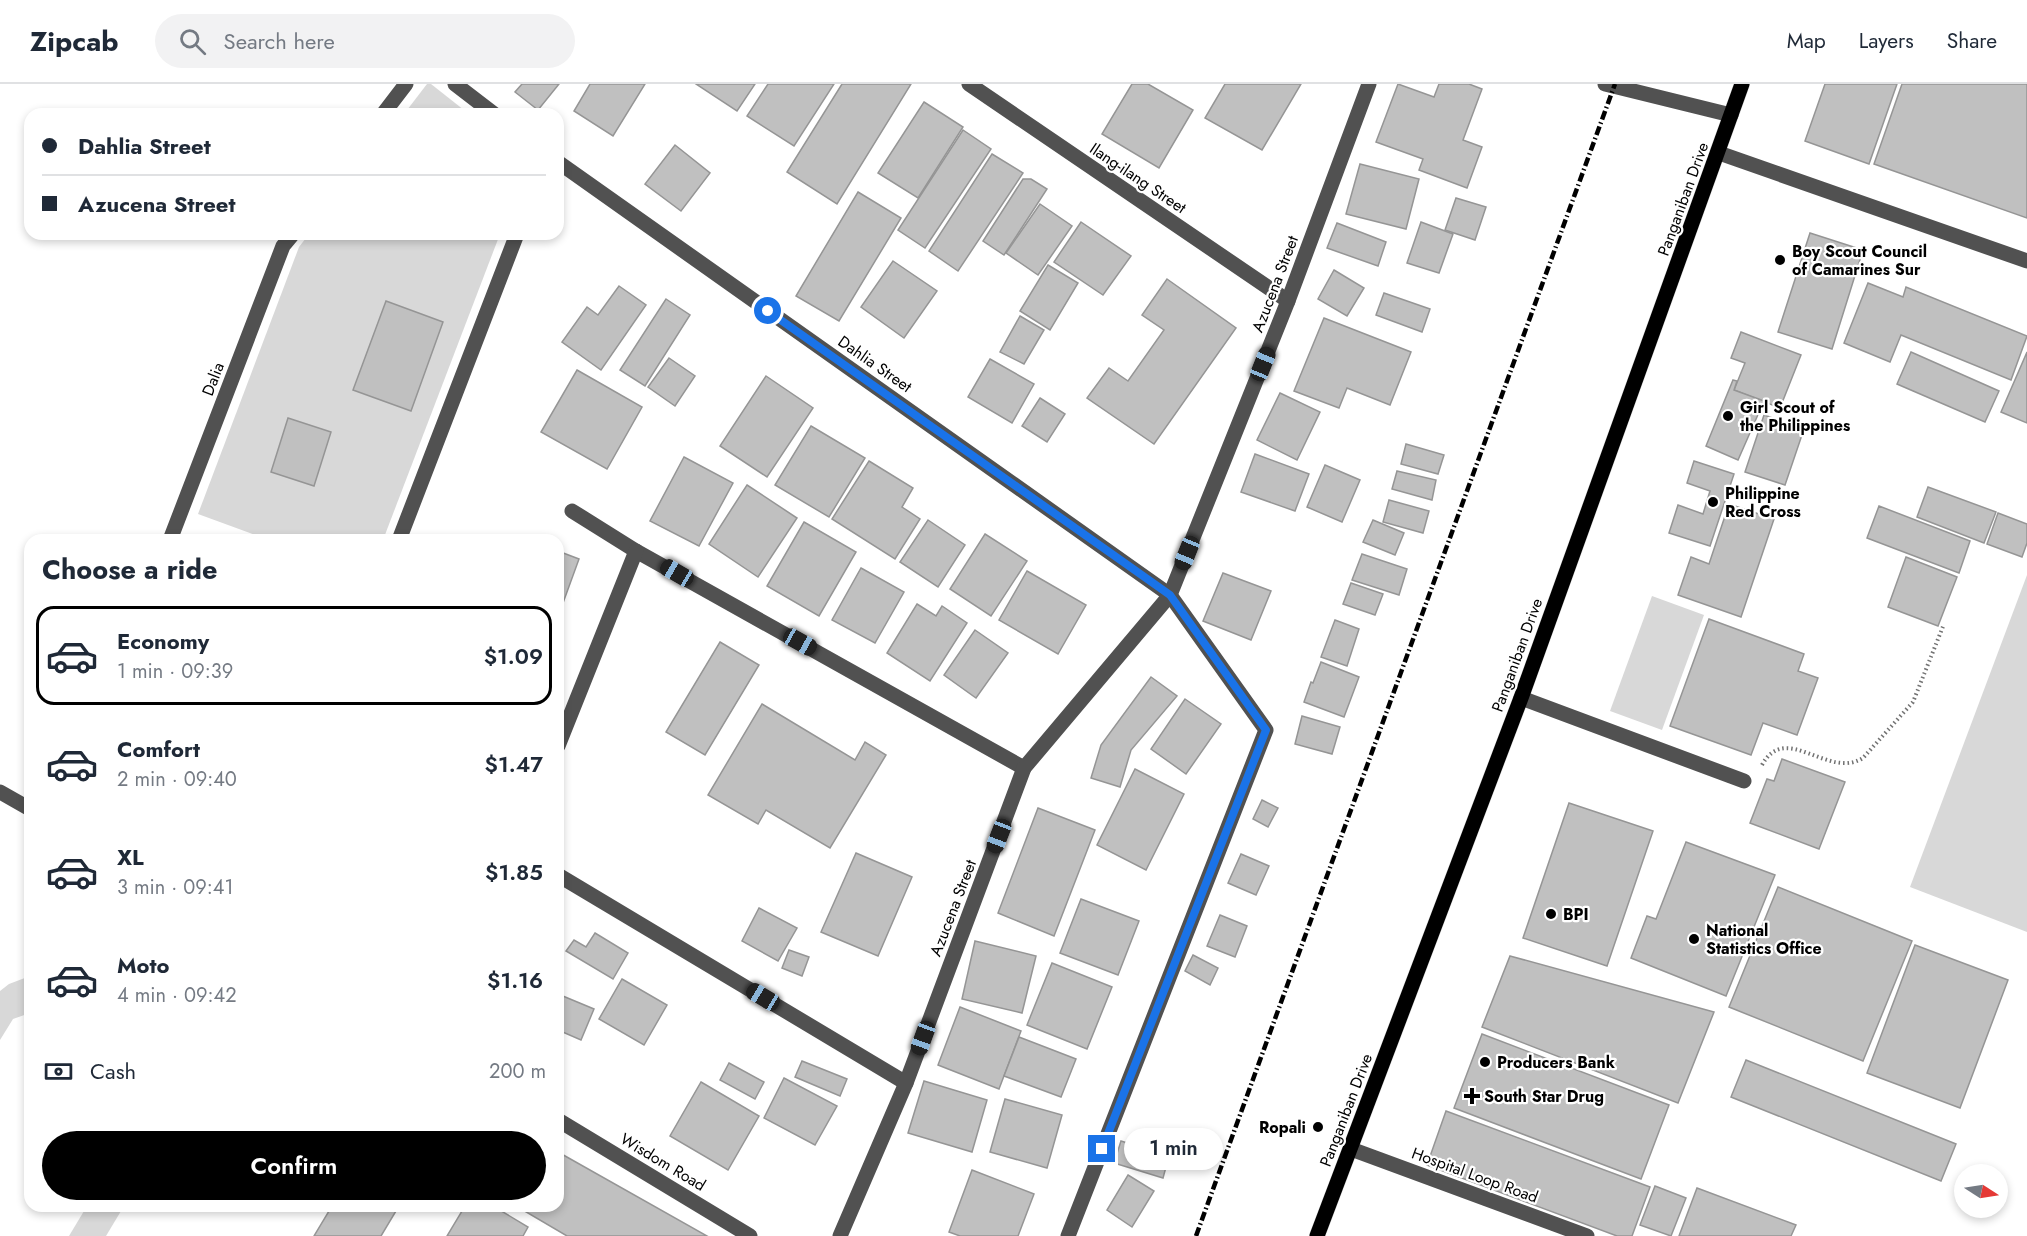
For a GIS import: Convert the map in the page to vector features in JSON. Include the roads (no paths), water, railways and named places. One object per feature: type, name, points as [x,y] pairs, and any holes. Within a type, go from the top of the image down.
[{"type":"main road","name":"Panganiban Drive","points":[[1317,1236],[1521,698],[1742,84]]},
{"type":"street","points":[[388,108],[406,84]]},
{"type":"street","points":[[455,84],[487,108]]},
{"type":"street","name":"Ilang-ilang Street","points":[[969,84],[1288,301]]},
{"type":"street","name":"Azucena Street","points":[[840,1236],[906,1083],[1024,768],[1170,595],[1288,301],[1369,84]]},
{"type":"street","points":[[1605,84],[1731,115]]},
{"type":"street","points":[[1719,153],[2027,261]]},
{"type":"street","name":"Dahlia Street","points":[[564,166],[1170,595]]},
{"type":"street","name":"Dalia","points":[[172,534],[283,246],[288,240]]},
{"type":"street","points":[[401,534],[515,240]]},
{"type":"street","points":[[572,511],[636,550],[1024,768]]},
{"type":"street","points":[[564,731],[636,550]]},
{"type":"street","points":[[1068,1236],[1231,825],[1266,730],[1170,595]]},
{"type":"street","points":[[1521,698],[1744,781]]},
{"type":"street","points":[[0,792],[24,806]]},
{"type":"street","points":[[564,879],[906,1083]]},
{"type":"street","name":"Wisdom Road","points":[[564,1124],[750,1236]]},
{"type":"street","name":"Hospital Loop Road","points":[[1351,1149],[1587,1236]]},
{"type":"railway","points":[[1196,1236],[1615,84]]},
{"type":"place","name":"Boy Scout Council of Camarines Sur","points":[[1780,260]]},
{"type":"place","name":"Girl Scout of the Philippines","points":[[1728,416]]},
{"type":"place","name":"Philippine Red Cross","points":[[1713,502]]},
{"type":"place","name":"BPI","points":[[1551,914]]},
{"type":"place","name":"National Statistics Office","points":[[1694,939]]},
{"type":"place","name":"Producers Bank","points":[[1485,1062]]},
{"type":"place","name":"South Star Drug","points":[[1472,1096]]},
{"type":"place","name":"Ropali","points":[[1318,1127]]}]
